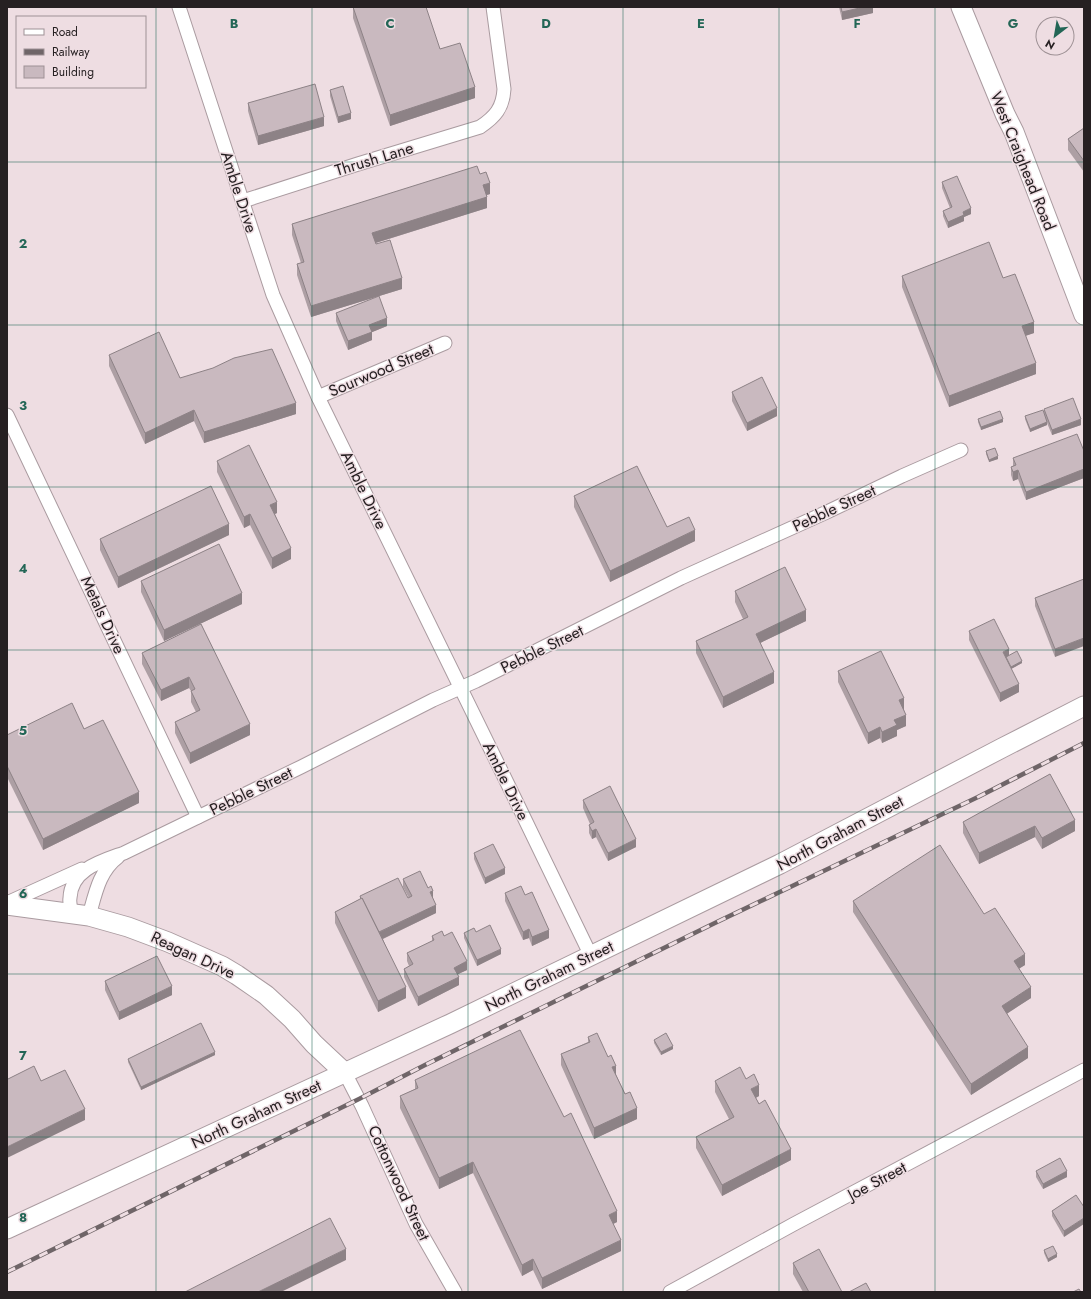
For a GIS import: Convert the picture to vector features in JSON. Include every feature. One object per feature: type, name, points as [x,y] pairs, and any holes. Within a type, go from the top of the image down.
[{"type":"main road","name":"West Craighead Road","points":[[961,7],[1004,114],[1014,132],[1084,315]]},
{"type":"main road","name":"North Graham Street","points":[[7,1229],[457,1021],[591,956],[780,864],[1084,706]]},
{"type":"main road","name":"Reagan Drive","points":[[7,904],[80,915],[128,927],[168,942],[222,966],[266,995],[292,1018],[314,1044],[345,1073]]},
{"type":"street","name":"Amble Drive","points":[[179,7],[273,295],[318,397],[591,956]]},
{"type":"street","name":"Thrush Lane","points":[[243,201],[366,161],[480,127],[491,119],[499,108],[504,96],[493,7]]},
{"type":"street","name":"Sourwood Street","points":[[318,397],[445,343]]},
{"type":"street","name":"Metals Drive","points":[[7,415],[198,816]]},
{"type":"street","name":"Pebble Street","points":[[7,904],[99,862],[124,853],[301,767],[433,700],[575,632],[681,578],[961,450]]},
{"type":"street","name":"Pebble Street","points":[[99,862],[84,870],[75,879],[71,889],[69,899],[80,915],[105,870],[112,861],[124,853]]},
{"type":"street","name":"Joe Street","points":[[670,1292],[794,1224],[1084,1070]]},
{"type":"street","name":"Cottonwood Street","points":[[345,1073],[362,1106],[416,1224],[455,1292]]},
{"type":"building","points":[[353,7],[426,7],[440,49],[460,43],[475,87],[390,115]]},
{"type":"building","points":[[841,7],[864,7],[842,12]]},
{"type":"building","points":[[315,84],[324,117],[258,136],[248,103]]},
{"type":"building","points":[[343,86],[351,113],[338,117],[330,90]]},
{"type":"building","points":[[1084,128],[1084,161],[1068,139]]},
{"type":"building","points":[[477,166],[480,174],[486,172],[490,183],[483,185],[487,197],[372,233],[376,244],[390,240],[402,278],[311,306],[297,264],[304,262],[292,224]]},
{"type":"building","points":[[957,176],[971,208],[963,212],[964,215],[948,222],[943,211],[952,207],[942,182]]},
{"type":"building","points":[[989,242],[1003,278],[1015,274],[1034,322],[1022,326],[1036,363],[949,396],[902,276]]},
{"type":"building","points":[[379,296],[387,318],[369,325],[372,332],[348,341],[336,313]]},
{"type":"building","points":[[159,332],[180,378],[213,368],[234,358],[272,349],[296,403],[204,432],[194,410],[145,433],[109,355]]},
{"type":"building","points":[[762,377],[777,408],[747,423],[732,392]]},
{"type":"building","points":[[1073,398],[1081,419],[1052,430],[1044,409]]},
{"type":"building","points":[[1043,410],[1047,422],[1030,429],[1025,416]]},
{"type":"building","points":[[1000,411],[1003,419],[981,427],[978,419]]},
{"type":"building","points":[[1077,434],[1084,451],[1084,469],[1026,492],[1018,470],[1013,472],[1011,467],[1016,465],[1013,458]]},
{"type":"building","points":[[249,445],[277,502],[270,505],[291,548],[272,558],[250,514],[244,517],[217,461]]},
{"type":"building","points":[[995,448],[998,456],[989,460],[986,451]]},
{"type":"building","points":[[637,466],[667,527],[689,517],[695,530],[610,571],[574,496]]},
{"type":"building","points":[[211,486],[229,524],[118,577],[100,539]]},
{"type":"building","points":[[219,544],[242,593],[164,630],[141,581]]},
{"type":"building","points":[[785,567],[806,610],[756,634],[774,672],[723,697],[696,641],[748,617],[735,591]]},
{"type":"building","points":[[1084,579],[1084,638],[1055,649],[1035,598]]},
{"type":"building","points":[[994,619],[1009,649],[1003,652],[1019,684],[1000,693],[969,631]]},
{"type":"building","points":[[201,624],[250,724],[190,753],[175,722],[200,710],[191,691],[195,689],[189,677],[161,690],[142,653]]},
{"type":"building","points":[[881,651],[904,698],[899,700],[906,715],[894,720],[897,725],[882,732],[880,727],[868,733],[838,671]]},
{"type":"building","points":[[1017,651],[1022,661],[1011,667],[1006,657]]},
{"type":"building","points":[[72,703],[84,729],[103,720],[139,792],[43,839],[7,766],[7,735]]},
{"type":"building","points":[[1050,774],[1075,820],[1042,838],[1035,826],[979,853],[963,822]]},
{"type":"building","points":[[610,786],[636,839],[608,853],[596,829],[592,831],[589,825],[594,822],[583,800]]},
{"type":"building","points":[[493,844],[505,868],[485,878],[474,853]]},
{"type":"building","points":[[940,845],[984,914],[995,908],[1025,954],[1014,961],[1031,987],[1002,1006],[1028,1047],[971,1084],[853,901]]},
{"type":"building","points":[[420,871],[428,888],[431,886],[433,891],[430,892],[436,905],[379,932],[360,896],[398,878],[408,898],[412,896],[403,879]]},
{"type":"building","points":[[521,886],[525,895],[532,892],[549,930],[532,937],[529,929],[523,932],[505,893]]},
{"type":"building","points":[[362,898],[406,987],[378,1001],[335,912]]},
{"type":"building","points":[[490,925],[501,949],[477,960],[464,933],[474,928],[476,932]]},
{"type":"building","points":[[442,931],[444,936],[452,932],[467,961],[454,968],[459,977],[418,997],[404,969],[413,964],[407,953],[434,940],[432,936]]},
{"type":"building","points":[[157,956],[172,986],[119,1012],[105,981]]},
{"type":"building","points":[[201,1023],[215,1052],[141,1087],[128,1059]]},
{"type":"building","points":[[520,1030],[564,1117],[571,1113],[617,1211],[609,1215],[621,1240],[542,1278],[533,1259],[522,1265],[473,1162],[439,1178],[400,1096],[418,1088],[415,1080]]},
{"type":"building","points":[[597,1033],[608,1057],[611,1055],[616,1066],[612,1067],[625,1094],[630,1092],[637,1108],[594,1128],[561,1054],[590,1042],[588,1037]]},
{"type":"building","points":[[666,1033],[673,1046],[661,1052],[654,1040]]},
{"type":"building","points":[[34,1066],[41,1081],[65,1070],[85,1109],[7,1147],[7,1078],[8,1079]]},
{"type":"building","points":[[740,1067],[746,1079],[754,1074],[759,1085],[751,1089],[759,1104],[765,1100],[791,1149],[722,1185],[696,1137],[734,1117],[715,1081]]},
{"type":"building","points":[[1060,1158],[1067,1171],[1043,1184],[1036,1171]]},
{"type":"building","points":[[1076,1195],[1084,1207],[1084,1218],[1064,1231],[1052,1211]]},
{"type":"building","points":[[330,1218],[346,1249],[258,1292],[185,1292]]},
{"type":"building","points":[[1053,1246],[1057,1254],[1048,1259],[1044,1250]]},
{"type":"building","points":[[819,1249],[842,1292],[809,1292],[793,1263]]},
{"type":"building","points":[[866,1283],[871,1292],[849,1292]]},
{"type":"building","points":[[1079,1289],[1081,1292],[1073,1292]]},
{"type":"railway","points":[[7,1272],[719,921],[978,797],[1084,743]]}]
